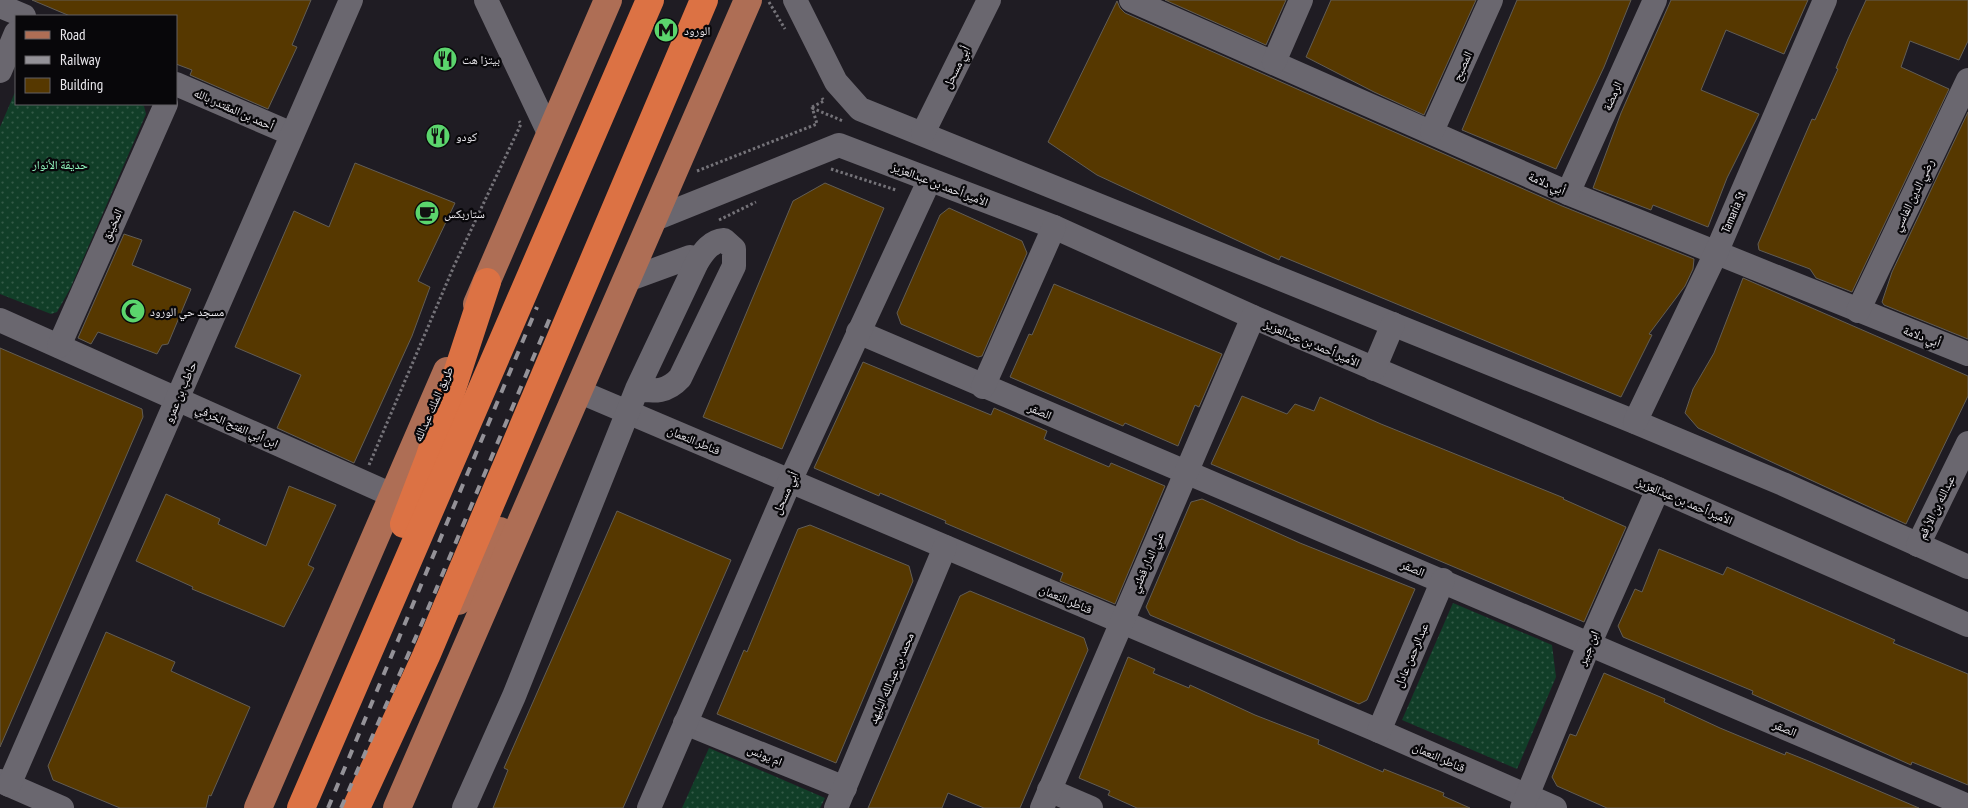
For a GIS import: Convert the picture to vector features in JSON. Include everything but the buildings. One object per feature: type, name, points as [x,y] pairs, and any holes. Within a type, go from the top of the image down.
[{"type":"highway","points":[[301,808],[650,0]]},
{"type":"highway","points":[[356,808],[426,656],[704,0]]},
{"type":"highway","points":[[370,649],[384,575],[429,459],[486,282]]},
{"type":"main road","name":"طريق الملك عبدالله","points":[[258,808],[608,0]]},
{"type":"main road","points":[[396,808],[748,0]]},
{"type":"main road","points":[[426,656],[557,436]]},
{"type":"street","name":"حاطب بن عمرو","points":[[4,783],[177,399],[351,0]]},
{"type":"street","points":[[486,0],[550,135]]},
{"type":"street","points":[[795,0],[836,82],[860,110],[923,133],[1635,422],[1783,484],[1968,567]]},
{"type":"street","name":"أبي مسحل","points":[[923,133],[989,0]]},
{"type":"street","name":"أبي دلامة","points":[[1131,0],[1432,131],[1568,193],[1968,354]]},
{"type":"street","points":[[1274,62],[1301,0]]},
{"type":"street","name":"المصبح","points":[[1432,131],[1491,0]]},
{"type":"street","name":"الرمضة","points":[[1568,193],[1655,0]]},
{"type":"street","name":"Tamaria St","points":[[1635,422],[1716,253],[1825,0]]},
{"type":"street","points":[[0,6],[22,15]]},
{"type":"street","points":[[0,72],[15,35]]},
{"type":"street","name":"رضي الدين الفاسي","points":[[1858,311],[1968,80]]},
{"type":"street","name":"أحمد بن المقتدر بالله","points":[[178,85],[292,134]]},
{"type":"street","name":"المخينق","points":[[59,346],[166,105]]},
{"type":"street","name":"الأمير أحمد بن عبدالعزيز","points":[[652,220],[838,145],[925,189],[1054,227],[1253,317],[1658,489],[1968,625]]},
{"type":"street","name":"أبي مسحل","points":[[648,808],[790,481],[925,189]]},
{"type":"street","points":[[983,387],[1054,227]]},
{"type":"street","points":[[464,808],[514,696],[637,389],[697,262],[708,247],[720,240],[729,243],[736,254],[734,266],[680,378],[672,387],[663,390],[637,389]]},
{"type":"street","points":[[627,280],[690,256],[697,262]]},
{"type":"street","name":"علي الدار قطني","points":[[1045,799],[1120,622],[1187,474],[1253,317]]},
{"type":"street","name":"ابن أبي الفتح الخرفي","points":[[0,320],[392,495]]},
{"type":"street","points":[[1374,369],[1393,324]]},
{"type":"street","name":"الصقر","points":[[858,332],[1187,474],[1443,580],[1589,645],[1968,806]]},
{"type":"street","name":"قناطر النعمان","points":[[578,391],[945,548],[1379,730],[1524,802],[1555,808]]},
{"type":"street","name":"عبدالله بن الأرقم","points":[[1918,545],[1968,443]]},
{"type":"street","name":"ابن جبير","points":[[1524,802],[1589,645],[1658,489]]},
{"type":"street","name":"محمد بن عبدالله البليهد","points":[[841,798],[945,548]]},
{"type":"street","name":"عبدالرحمن عادل","points":[[1379,730],[1443,580]]},
{"type":"street","name":"ام يونس","points":[[685,723],[841,798]]},
{"type":"street","points":[[4,783],[62,808]]},
{"type":"street","points":[[1045,799],[1091,808]]},
{"type":"path","points":[[690,174],[817,124],[812,107],[843,121]]},
{"type":"path","points":[[362,482],[454,266],[520,124],[517,117]]},
{"type":"path","points":[[826,167],[925,189]]},
{"type":"path","points":[[711,224],[764,198]]},
{"type":"green space","name":"حديقة الأنوار","points":[[15,92],[15,105],[144,106],[146,114],[70,289],[57,312],[51,314],[0,294],[0,127]]},
{"type":"green space","points":[[1453,603],[1552,645],[1556,677],[1517,769],[1402,720]]},
{"type":"green space","points":[[709,748],[825,798],[820,808],[682,808]]},
{"type":"railway","points":[[328,808],[537,307]]},
{"type":"railway","points":[[341,808],[422,623],[552,313]]},
{"type":"place","name":"الورود","points":[[666,30]]},
{"type":"place","name":"بيتزا هت","points":[[445,59]]},
{"type":"place","name":"كودو","points":[[438,136]]},
{"type":"place","name":"ستاربكس","points":[[427,213]]},
{"type":"place","name":"مسجد حي الورود","points":[[133,311]]}]
